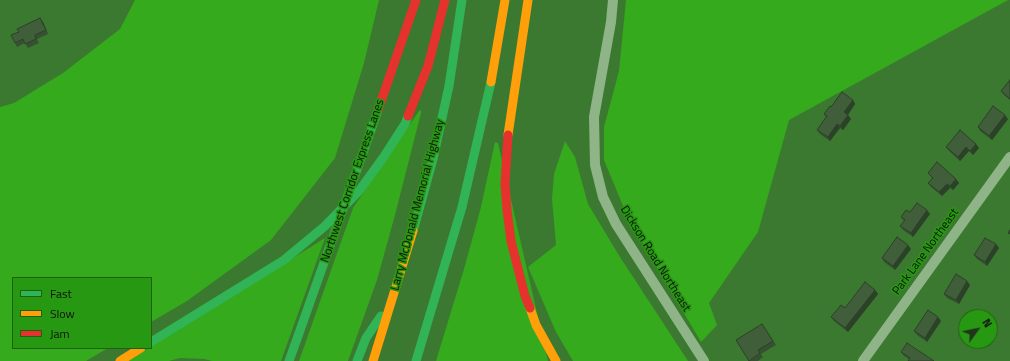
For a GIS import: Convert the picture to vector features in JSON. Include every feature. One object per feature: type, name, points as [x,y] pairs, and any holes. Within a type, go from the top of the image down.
[{"type":"highway","name":"Northwest Corridor Express Lanes","points":[[289,361],[416,0]]},
{"type":"highway","points":[[152,341],[284,260],[326,226],[359,192],[405,124],[428,66],[445,0]]},
{"type":"highway","name":"Larry McDonald Memorial Highway","points":[[373,361],[417,219],[433,159],[449,86],[462,0]]},
{"type":"highway","points":[[416,361],[462,208],[492,78],[505,0]]},
{"type":"highway","points":[[528,0],[506,141],[506,210],[511,241],[525,296],[536,325],[556,361]]},
{"type":"highway","points":[[357,361],[366,338],[393,298]]},
{"type":"highway","points":[[120,361],[139,349]]},
{"type":"street","name":"Dickson Road Northeast","points":[[612,0],[611,22],[594,117],[595,164],[598,178],[604,197],[616,224],[704,361]]},
{"type":"street","name":"Park Lane Northeast","points":[[863,361],[1010,157]]},
{"type":"green space","points":[[135,0],[379,0],[364,63],[335,158],[271,240],[187,301],[152,321],[152,277],[12,277],[12,349],[106,349],[86,361],[0,361],[0,107],[14,103],[63,73],[120,29]]},
{"type":"green space","points":[[626,0],[1008,0],[789,120],[758,232],[709,303],[717,325],[701,342],[628,218],[604,160],[604,127],[619,71]]},
{"type":"green space","points":[[421,110],[377,280],[348,361],[299,361],[353,208]]},
{"type":"green space","points":[[565,141],[575,157],[588,204],[620,257],[688,361],[573,361],[556,332],[528,267],[556,245],[552,199],[554,174]]},
{"type":"green space","points":[[495,142],[498,143],[548,361],[436,361],[481,207]]},
{"type":"green space","points":[[325,238],[281,361],[212,361],[204,359],[180,358],[169,361],[128,361],[147,349],[152,349],[152,346]]},
{"type":"building","points":[[40,18],[46,30],[35,35],[36,39],[25,44],[23,39],[15,43],[11,35],[19,32],[17,29]]},
{"type":"building","points":[[1010,80],[1010,99],[1001,91]]},
{"type":"building","points":[[842,92],[853,100],[844,112],[848,115],[840,126],[837,124],[828,137],[817,130],[827,116],[824,114]]},
{"type":"building","points":[[993,106],[1005,115],[989,136],[978,127]]},
{"type":"building","points":[[960,130],[976,144],[970,151],[966,147],[958,157],[946,147]]},
{"type":"building","points":[[937,162],[956,179],[950,186],[947,184],[939,192],[928,183],[933,178],[928,173]]},
{"type":"building","points":[[917,203],[927,210],[911,233],[900,226],[905,220],[901,217],[906,210],[910,212]]},
{"type":"building","points":[[897,237],[908,245],[893,266],[882,258]]},
{"type":"building","points":[[985,238],[996,244],[985,262],[974,255]]},
{"type":"building","points":[[956,274],[967,281],[956,300],[944,294]]},
{"type":"building","points":[[865,282],[875,290],[845,328],[831,317],[841,305],[845,308]]},
{"type":"building","points":[[928,310],[938,317],[925,338],[914,331]]},
{"type":"building","points":[[762,324],[773,341],[758,350],[760,353],[749,361],[736,340]]},
{"type":"building","points":[[907,343],[934,361],[908,361],[910,358],[901,352]]},
{"type":"traffic: fast","points":[[413,231],[433,159],[449,86],[462,0]]},
{"type":"traffic: fast","points":[[416,361],[462,207],[491,82]]},
{"type":"traffic: fast","points":[[298,336],[377,113]]},
{"type":"traffic: fast","points":[[152,341],[284,260],[325,226],[359,191],[383,158],[405,124],[408,116]]},
{"type":"traffic: fast","points":[[357,361],[366,338],[381,316]]},
{"type":"traffic: fast","points":[[289,361],[298,336]]},
{"type":"traffic: slow","points":[[491,82],[505,0]]},
{"type":"traffic: slow","points":[[508,135],[528,0]]},
{"type":"traffic: slow","points":[[373,361],[413,231]]},
{"type":"traffic: slow","points":[[530,308],[536,325],[556,361]]},
{"type":"traffic: slow","points":[[120,361],[139,349]]},
{"type":"traffic: jam","points":[[377,113],[416,0]]},
{"type":"traffic: jam","points":[[408,116],[428,66],[445,0]]},
{"type":"traffic: jam","points":[[508,135],[505,184],[507,210],[511,241],[525,296],[530,308]]}]
